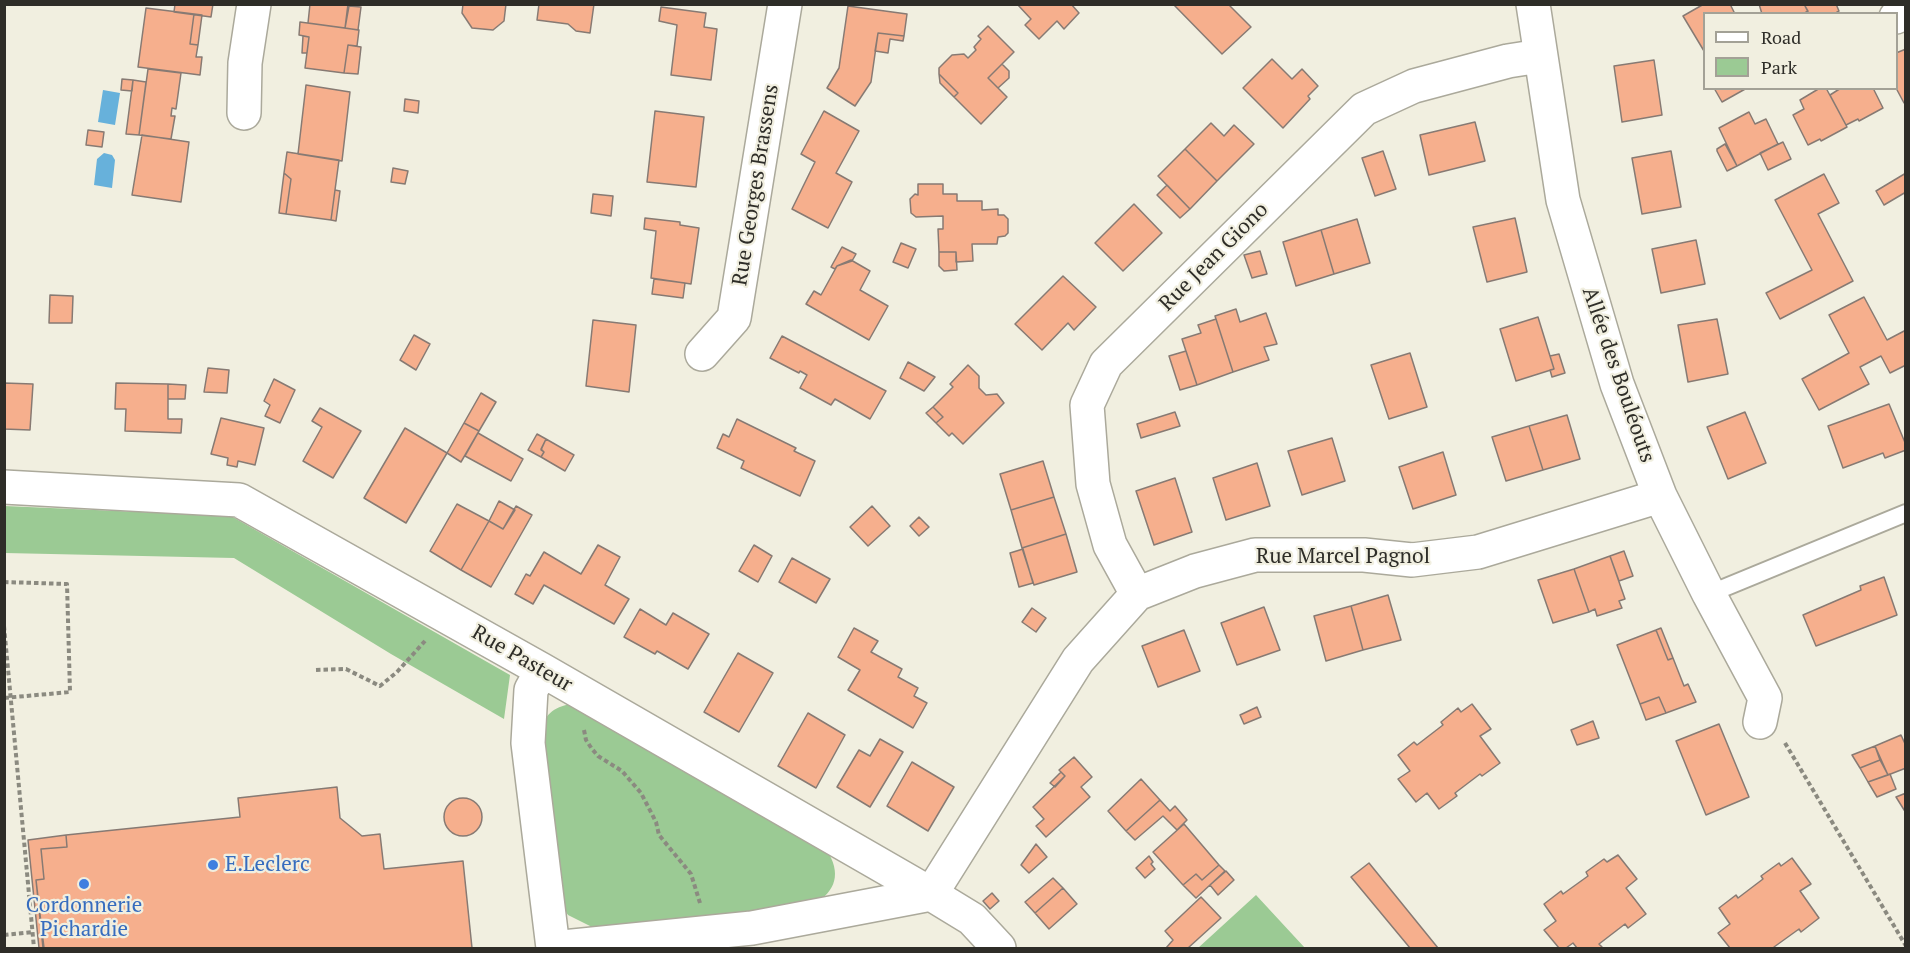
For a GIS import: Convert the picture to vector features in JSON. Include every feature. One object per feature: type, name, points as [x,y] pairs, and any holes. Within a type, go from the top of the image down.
[{"type":"street","points":[[244,113],[245,63],[254,4]]},
{"type":"street","name":"Rue Georges Brassens","points":[[702,354],[734,318],[785,4]]},
{"type":"street","name":"Allée des Bouléouts","points":[[1533,4],[1563,200],[1617,384],[1660,496],[1765,698],[1773,729]]},
{"type":"street","name":"Rue Jean Giono","points":[[1137,594],[1110,545],[1093,484],[1087,405],[1106,364],[1364,109],[1414,86],[1508,61],[1540,56]]},
{"type":"street","name":"Rue Pasteur","points":[[4,488],[239,500],[593,699],[931,894],[972,919],[999,948]]},
{"type":"street","name":"Rue Marcel Pagnol","points":[[931,894],[1078,660],[1137,594],[1195,571],[1255,555],[1364,555],[1412,560],[1478,552],[1660,496]]},
{"type":"street","points":[[542,670],[531,690],[528,743],[553,948],[702,933],[753,938],[931,894]]},
{"type":"lane","points":[[1709,594],[1905,513]]},
{"type":"path","points":[[4,582],[67,584],[70,692],[4,698]]},
{"type":"path","points":[[316,670],[346,669],[380,686],[397,672],[448,617]]},
{"type":"path","points":[[4,626],[34,948]]},
{"type":"path","points":[[593,699],[583,717],[586,740],[598,756],[622,771],[631,780],[651,811],[659,835],[691,874],[702,909],[702,933]]},
{"type":"path","points":[[1773,729],[1905,946]]},
{"type":"path","points":[[4,935],[33,932]]},
{"type":"green space","points":[[5,506],[231,516],[510,675],[504,719],[391,654],[234,558],[5,553]]},
{"type":"green space","points":[[572,704],[829,854],[835,870],[830,890],[811,906],[592,927],[568,915],[558,901],[539,733],[550,713],[559,707]]},
{"type":"green space","points":[[1256,895],[1305,948],[1198,948]]},
{"type":"water","points":[[103,90],[120,93],[115,125],[98,122]]},
{"type":"water","points":[[104,153],[112,155],[115,160],[112,188],[94,185],[97,159]]},
{"type":"building","points":[[175,4],[213,4],[211,17],[174,12]]},
{"type":"building","points":[[310,4],[348,4],[345,28],[308,23]]},
{"type":"building","points":[[463,4],[506,4],[504,21],[493,30],[472,28],[462,13]]},
{"type":"building","points":[[539,4],[594,4],[590,33],[576,31],[568,24],[537,20]]},
{"type":"building","points":[[1017,4],[1071,4],[1079,13],[1064,29],[1057,21],[1039,39],[1025,25],[1031,19]]},
{"type":"building","points":[[1173,4],[1228,4],[1251,27],[1222,54]]},
{"type":"building","points":[[1704,4],[1730,4],[1734,12],[1703,12],[1703,49],[1683,16]]},
{"type":"building","points":[[1759,4],[1804,4],[1808,11],[1806,12],[1761,12]]},
{"type":"building","points":[[1804,4],[1836,4],[1839,11],[1837,12],[1808,12]]},
{"type":"building","points":[[349,6],[361,7],[358,30],[345,28]]},
{"type":"building","points":[[848,6],[907,14],[904,36],[878,33],[871,82],[855,106],[827,88],[839,68]]},
{"type":"building","points":[[661,7],[706,13],[704,27],[717,29],[711,80],[671,75],[677,25],[659,21]]},
{"type":"building","points":[[146,8],[194,14],[190,44],[198,45],[196,57],[202,57],[200,75],[138,67]]},
{"type":"building","points":[[194,14],[202,15],[198,45],[190,44]]},
{"type":"building","points":[[300,22],[359,30],[357,46],[348,45],[344,73],[305,68],[309,37],[299,35]]},
{"type":"building","points":[[988,26],[1014,52],[988,78],[1007,97],[981,124],[954,97],[958,93],[939,74],[939,68],[952,55],[964,54],[968,58],[976,50],[974,47],[981,39],[978,36]]},
{"type":"building","points":[[878,33],[904,36],[903,41],[890,39],[888,53],[875,51]]},
{"type":"building","points":[[303,36],[309,37],[307,53],[302,53]]},
{"type":"building","points":[[348,45],[361,47],[358,74],[344,73]]},
{"type":"building","points":[[1906,49],[1906,103],[1897,90],[1898,52]]},
{"type":"building","points":[[1272,59],[1292,79],[1302,69],[1318,86],[1308,96],[1310,99],[1283,128],[1243,88]]},
{"type":"building","points":[[1654,60],[1662,115],[1622,122],[1614,66]]},
{"type":"building","points":[[1002,64],[1009,71],[1009,78],[998,88],[988,78]]},
{"type":"building","points":[[148,69],[181,73],[176,109],[172,108],[171,116],[175,116],[171,139],[139,135]]},
{"type":"building","points":[[939,74],[958,93],[954,97],[940,83]]},
{"type":"building","points":[[122,79],[133,80],[132,91],[121,90]]},
{"type":"building","points":[[133,80],[146,82],[139,135],[126,134]]},
{"type":"building","points":[[306,85],[350,92],[342,161],[298,154]]},
{"type":"building","points":[[1715,90],[1743,90],[1722,102]]},
{"type":"building","points":[[1817,90],[1827,90],[1847,127],[1821,141],[1820,139],[1808,145],[1793,115],[1804,109],[1800,100]]},
{"type":"building","points":[[1838,90],[1874,90],[1883,108],[1846,125],[1830,95]]},
{"type":"building","points":[[405,99],[419,101],[418,113],[404,111]]},
{"type":"building","points":[[655,111],[704,117],[696,187],[647,182]]},
{"type":"building","points":[[824,111],[859,131],[836,173],[852,182],[828,228],[792,209],[815,162],[801,154]]},
{"type":"building","points":[[1749,112],[1755,124],[1766,119],[1778,144],[1737,166],[1719,128]]},
{"type":"building","points":[[1475,122],[1485,161],[1429,175],[1420,135]]},
{"type":"building","points":[[1211,123],[1224,136],[1234,125],[1254,144],[1217,181],[1185,149]]},
{"type":"building","points":[[88,130],[104,132],[102,147],[86,145]]},
{"type":"building","points":[[142,135],[189,142],[181,202],[132,195]]},
{"type":"building","points":[[1783,142],[1791,159],[1768,170],[1760,153]]},
{"type":"building","points":[[1725,144],[1737,166],[1727,171],[1717,151]]},
{"type":"building","points":[[1185,149],[1217,181],[1190,209],[1158,176]]},
{"type":"building","points":[[1383,151],[1396,189],[1375,196],[1362,158]]},
{"type":"building","points":[[1671,151],[1681,207],[1642,214],[1632,158]]},
{"type":"building","points":[[287,152],[339,160],[331,220],[286,214],[291,179],[284,173]]},
{"type":"building","points":[[393,168],[408,171],[405,184],[391,182]]},
{"type":"building","points":[[284,173],[291,179],[286,214],[279,213]]},
{"type":"building","points":[[1906,173],[1906,192],[1884,205],[1876,191]]},
{"type":"building","points":[[1824,174],[1839,203],[1818,214],[1853,281],[1780,319],[1766,293],[1812,270],[1775,200]]},
{"type":"building","points":[[918,184],[943,184],[943,194],[957,194],[957,201],[982,201],[982,210],[998,209],[998,215],[1004,215],[1008,219],[1008,233],[998,237],[997,244],[972,244],[973,261],[956,262],[956,252],[939,252],[938,229],[943,229],[943,216],[916,217],[911,213],[910,199],[915,194],[918,195]]},
{"type":"building","points":[[1167,185],[1190,209],[1180,218],[1157,195]]},
{"type":"building","points":[[335,190],[340,191],[336,221],[331,220]]},
{"type":"building","points":[[593,194],[613,196],[611,216],[591,213]]},
{"type":"building","points":[[1134,204],[1162,233],[1123,271],[1095,243]]},
{"type":"building","points":[[645,218],[680,222],[680,225],[699,228],[691,284],[651,278],[656,231],[644,229]]},
{"type":"building","points":[[1515,218],[1527,272],[1487,282],[1473,227]]},
{"type":"building","points":[[1357,219],[1370,263],[1334,274],[1321,230]]},
{"type":"building","points":[[1321,230],[1334,274],[1296,286],[1283,242]]},
{"type":"building","points":[[1696,240],[1705,284],[1661,293],[1652,249]]},
{"type":"building","points":[[901,243],[916,249],[908,268],[893,262]]},
{"type":"building","points":[[842,247],[856,254],[852,261],[837,266],[835,269],[831,267]]},
{"type":"building","points":[[1260,251],[1267,274],[1252,278],[1244,255]]},
{"type":"building","points":[[939,252],[956,252],[957,270],[944,271],[939,266]]},
{"type":"building","points":[[851,260],[870,271],[860,290],[888,306],[869,340],[806,304],[814,291],[821,295],[837,266]]},
{"type":"building","points":[[1063,276],[1096,307],[1074,330],[1068,323],[1042,350],[1015,324]]},
{"type":"building","points":[[654,279],[685,283],[683,298],[652,294]]},
{"type":"building","points":[[50,295],[73,296],[72,323],[49,323]]},
{"type":"building","points":[[1864,297],[1887,340],[1906,330],[1906,365],[1890,373],[1881,356],[1860,367],[1869,384],[1819,410],[1802,379],[1849,353],[1829,315]]},
{"type":"building","points":[[1236,309],[1240,322],[1266,313],[1277,344],[1264,347],[1269,360],[1233,372],[1215,316]]},
{"type":"building","points":[[1538,317],[1554,369],[1516,381],[1500,329]]},
{"type":"building","points":[[1216,319],[1233,372],[1197,385],[1182,339],[1201,333],[1198,325]]},
{"type":"building","points":[[1717,319],[1728,374],[1688,382],[1678,325]]},
{"type":"building","points":[[593,320],[636,325],[629,392],[586,386]]},
{"type":"building","points":[[414,335],[430,344],[416,370],[400,360]]},
{"type":"building","points":[[782,336],[886,391],[870,419],[835,399],[831,405],[800,388],[807,375],[770,358]]},
{"type":"building","points":[[1186,351],[1197,385],[1180,390],[1169,356]]},
{"type":"building","points":[[1410,353],[1427,407],[1389,419],[1371,365]]},
{"type":"building","points":[[1559,354],[1565,373],[1552,377],[1550,370],[1554,369],[1550,356]]},
{"type":"building","points":[[908,362],[935,377],[924,391],[900,378]]},
{"type":"building","points":[[968,365],[979,376],[979,388],[986,395],[997,394],[1004,403],[963,444],[952,433],[949,436],[936,423],[943,417],[933,407],[953,387],[950,384]]},
{"type":"building","points":[[208,368],[229,370],[227,393],[204,392]]},
{"type":"building","points":[[274,379],[295,390],[280,423],[265,416],[270,405],[264,401]]},
{"type":"building","points":[[4,383],[33,384],[30,430],[4,429]]},
{"type":"building","points":[[116,383],[168,384],[168,419],[182,419],[181,433],[125,431],[126,409],[115,409]]},
{"type":"building","points":[[168,384],[186,385],[185,399],[168,399]]},
{"type":"building","points":[[481,393],[496,402],[479,431],[464,423]]},
{"type":"building","points":[[1889,404],[1906,450],[1885,458],[1883,453],[1843,468],[1828,426]]},
{"type":"building","points":[[933,407],[943,417],[936,423],[926,413]]},
{"type":"building","points":[[320,408],[361,431],[333,478],[303,461],[322,427],[312,421]]},
{"type":"building","points":[[1175,412],[1180,426],[1141,438],[1137,424]]},
{"type":"building","points":[[1745,412],[1766,463],[1728,479],[1707,427]]},
{"type":"building","points":[[1567,415],[1580,459],[1543,470],[1529,426]]},
{"type":"building","points":[[221,418],[264,428],[255,465],[238,461],[237,467],[227,465],[228,458],[211,454]]},
{"type":"building","points":[[737,419],[796,448],[794,451],[815,461],[800,496],[741,468],[744,461],[717,448],[723,434],[729,437]]},
{"type":"building","points":[[464,423],[479,431],[461,462],[447,453]]},
{"type":"building","points":[[1529,426],[1543,470],[1506,481],[1492,437]]},
{"type":"building","points":[[405,428],[447,453],[406,523],[364,498]]},
{"type":"building","points":[[478,433],[523,459],[511,481],[465,456]]},
{"type":"building","points":[[537,434],[546,439],[541,449],[544,452],[541,457],[528,450]]},
{"type":"building","points":[[1332,438],[1345,481],[1302,495],[1288,451]]},
{"type":"building","points":[[546,439],[574,455],[565,471],[541,457],[544,452],[541,450]]},
{"type":"building","points":[[1443,452],[1456,495],[1413,509],[1399,467]]},
{"type":"building","points":[[1043,461],[1054,497],[1011,510],[1000,474]]},
{"type":"building","points":[[1257,463],[1270,506],[1226,520],[1213,478]]},
{"type":"building","points":[[1175,478],[1192,532],[1154,545],[1136,491]]},
{"type":"building","points":[[1054,497],[1066,534],[1022,548],[1011,510]]},
{"type":"building","points":[[499,501],[515,510],[503,529],[489,521]]},
{"type":"building","points":[[457,504],[489,521],[461,570],[430,551]]},
{"type":"building","points":[[516,506],[532,515],[491,587],[461,570],[489,521],[503,529]]},
{"type":"building","points":[[872,506],[890,526],[868,546],[850,527]]},
{"type":"building","points":[[919,517],[929,527],[919,536],[910,526]]},
{"type":"building","points":[[1066,534],[1077,572],[1034,585],[1022,548]]},
{"type":"building","points":[[598,545],[620,557],[605,585],[629,599],[614,624],[544,585],[533,604],[515,594],[526,574],[530,576],[544,552],[581,574]]},
{"type":"building","points":[[754,545],[772,556],[758,582],[739,571]]},
{"type":"building","points":[[1023,549],[1033,583],[1019,587],[1010,553]]},
{"type":"building","points":[[1624,551],[1633,576],[1619,581],[1610,556]]},
{"type":"building","points":[[1610,556],[1625,599],[1619,601],[1622,608],[1597,616],[1595,609],[1589,612],[1574,569]]},
{"type":"building","points":[[792,558],[830,579],[816,603],[779,582]]},
{"type":"building","points":[[1574,569],[1589,612],[1553,623],[1538,580]]},
{"type":"building","points":[[1884,577],[1897,615],[1816,646],[1803,615],[1861,590],[1860,586]]},
{"type":"building","points":[[1388,595],[1401,640],[1363,650],[1351,606]]},
{"type":"building","points":[[1351,606],[1363,650],[1326,661],[1314,616]]},
{"type":"building","points":[[1264,607],[1280,650],[1237,665],[1221,623]]},
{"type":"building","points":[[1032,608],[1046,618],[1036,632],[1022,622]]},
{"type":"building","points":[[640,609],[666,625],[673,613],[709,634],[688,669],[657,651],[655,654],[624,637]]},
{"type":"building","points":[[854,628],[878,641],[871,652],[902,669],[898,677],[918,688],[914,696],[927,703],[913,728],[848,690],[860,670],[838,657]]},
{"type":"building","points":[[1661,628],[1673,658],[1668,660],[1656,630]]},
{"type":"building","points":[[1184,630],[1200,671],[1158,687],[1142,646]]},
{"type":"building","points":[[1656,630],[1668,660],[1673,658],[1684,686],[1688,684],[1696,702],[1666,713],[1659,697],[1640,704],[1617,645]]},
{"type":"building","points":[[738,653],[773,673],[739,732],[704,712]]},
{"type":"building","points":[[1659,697],[1666,713],[1646,720],[1640,704]]},
{"type":"building","points":[[1472,704],[1491,729],[1480,736],[1500,763],[1482,776],[1480,774],[1439,809],[1427,793],[1416,802],[1398,779],[1410,771],[1398,755],[1414,742],[1417,745],[1443,725],[1441,722],[1458,708],[1461,712]]},
{"type":"building","points":[[1257,707],[1261,717],[1244,724],[1240,715]]},
{"type":"building","points":[[808,713],[845,735],[816,788],[778,766]]},
{"type":"building","points":[[1593,721],[1599,738],[1577,745],[1571,730]]},
{"type":"building","points":[[1719,724],[1749,797],[1706,815],[1676,741]]},
{"type":"building","points":[[1901,735],[1906,746],[1906,768],[1888,775],[1875,746]]},
{"type":"building","points":[[880,739],[903,752],[870,807],[837,787],[859,750],[870,756]]},
{"type":"building","points":[[1875,746],[1880,760],[1860,768],[1852,755]]},
{"type":"building","points":[[1074,757],[1092,777],[1081,787],[1090,797],[1046,837],[1036,826],[1044,819],[1033,807],[1065,776],[1059,770]]},
{"type":"building","points":[[1880,760],[1888,775],[1868,782],[1860,768]]},
{"type":"building","points":[[912,762],[954,787],[928,831],[887,806]]},
{"type":"building","points":[[1061,772],[1065,776],[1055,787],[1050,783]]},
{"type":"building","points":[[1890,774],[1896,789],[1877,797],[1868,782]]},
{"type":"building","points":[[1141,779],[1160,800],[1126,831],[1108,811]]},
{"type":"building","name":"E.Leclerc","points":[[337,787],[340,818],[362,836],[380,834],[384,869],[463,861],[472,948],[44,948],[36,880],[44,879],[41,849],[67,847],[66,835],[240,817],[238,798]]},
{"type":"building","points":[[1906,793],[1906,813],[1896,797]]},
{"type":"building","points":[[463,798],[476,804],[482,817],[476,830],[463,836],[450,830],[444,817],[450,804]]},
{"type":"building","points":[[1160,800],[1170,811],[1175,806],[1187,820],[1177,830],[1163,816],[1135,840],[1126,831]]},
{"type":"building","points":[[1184,824],[1219,865],[1202,880],[1196,874],[1183,885],[1153,852]]},
{"type":"building","points":[[66,835],[67,847],[41,849],[44,879],[36,880],[43,948],[39,948],[28,840]]},
{"type":"building","points":[[1036,844],[1047,857],[1029,873],[1021,865]]},
{"type":"building","points":[[1618,855],[1637,879],[1626,888],[1646,914],[1628,928],[1625,924],[1599,944],[1602,947],[1600,948],[1577,948],[1573,943],[1566,948],[1559,948],[1544,930],[1556,921],[1544,904],[1561,891],[1563,894],[1588,876],[1586,872],[1604,859],[1607,862]]},
{"type":"building","points":[[1149,856],[1155,869],[1145,878],[1136,868]]},
{"type":"building","points":[[1792,858],[1811,884],[1800,891],[1819,918],[1801,932],[1799,929],[1774,947],[1776,948],[1730,948],[1718,933],[1730,924],[1719,908],[1736,895],[1738,898],[1779,863],[1781,866]]},
{"type":"building","points":[[1369,863],[1438,948],[1410,948],[1351,877]]},
{"type":"building","points":[[1219,865],[1225,871],[1196,898],[1183,885],[1196,874],[1202,880]]},
{"type":"building","points":[[1226,871],[1234,880],[1218,895],[1210,885]]},
{"type":"building","points":[[1053,878],[1063,888],[1035,913],[1025,902]]},
{"type":"building","points":[[1063,888],[1077,904],[1049,929],[1035,913]]},
{"type":"building","points":[[992,893],[999,901],[990,909],[983,901]]},
{"type":"building","points":[[1201,897],[1221,918],[1188,948],[1166,948],[1173,940],[1165,931]]},
{"type":"place","name":"E.Leclerc","points":[[213,865]]},
{"type":"place","name":"Cordonnerie Pichardie","points":[[84,884]]}]
